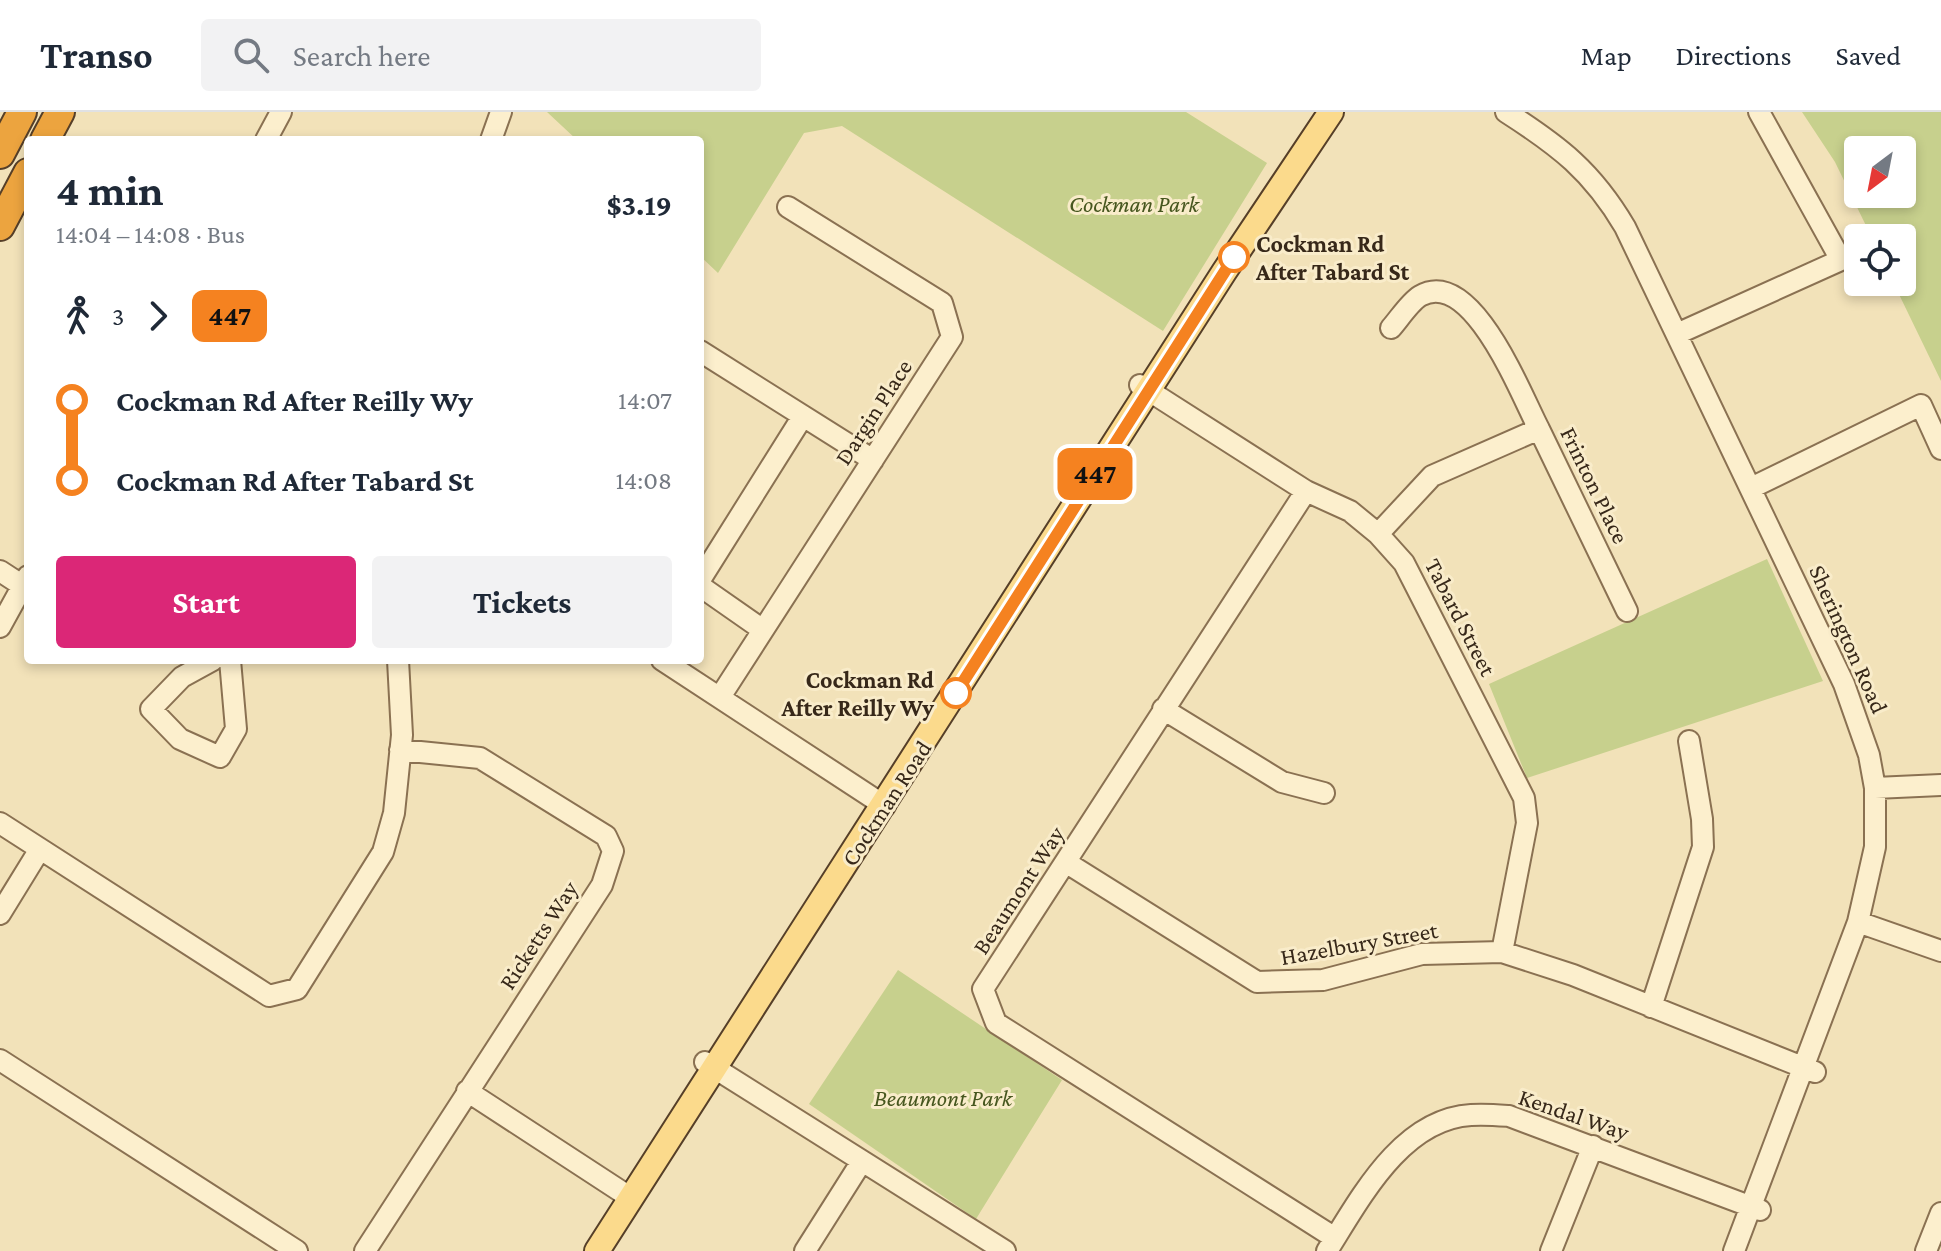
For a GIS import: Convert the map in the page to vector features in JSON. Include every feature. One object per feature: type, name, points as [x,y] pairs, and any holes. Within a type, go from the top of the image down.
[{"type":"highway","points":[[47,136],[60,112]]},
{"type":"highway","points":[[0,226],[24,181]]},
{"type":"main road","name":"Cockman Road","points":[[583,1251],[626,1194],[880,803],[1145,388],[1316,112]]},
{"type":"main road","name":"Cockman Road","points":[[1145,388],[1331,112]]},
{"type":"main road","name":"Cockman Road","points":[[597,1251],[626,1194]]},
{"type":"street","points":[[268,136],[281,112]]},
{"type":"street","points":[[492,136],[501,112]]},
{"type":"street","points":[[1684,331],[1841,260],[1759,112]]},
{"type":"street","name":"Sherington Road","points":[[1521,114],[1579,149],[1611,182],[1636,222],[1756,486],[1855,679],[1877,742],[1887,846],[1863,924],[1810,1070],[1734,1251]]},
{"type":"street","points":[[9,138],[24,158]]},
{"type":"street","name":"Dargin Place","points":[[720,697],[952,337],[942,303],[788,207]]},
{"type":"street","points":[[1391,328],[1420,296],[1442,291],[1459,298],[1479,314],[1539,429]]},
{"type":"street","points":[[704,354],[873,460]]},
{"type":"street","name":"Tabard Street","points":[[1145,388],[1306,491],[1350,511],[1378,534],[1404,563],[1524,798],[1527,823],[1502,952]]},
{"type":"street","points":[[1756,486],[1921,405],[1941,449]]},
{"type":"street","points":[[704,577],[803,416]]},
{"type":"street","name":"Frinton Place","points":[[1378,534],[1432,476],[1539,429],[1627,611]]},
{"type":"street","name":"Beaumont Way","points":[[1306,491],[983,989],[996,1023],[1331,1245]]},
{"type":"street","points":[[0,571],[24,581]]},
{"type":"street","points":[[0,627],[24,583]]},
{"type":"street","points":[[704,590],[763,630]]},
{"type":"street","points":[[206,664],[182,677],[151,709],[180,739],[220,757],[236,729],[230,664]]},
{"type":"street","points":[[0,823],[269,996],[297,989],[383,852],[394,813],[400,750],[398,664]]},
{"type":"street","points":[[668,664],[880,803]]},
{"type":"street","points":[[1163,709],[1282,782],[1324,793]]},
{"type":"street","points":[[1651,1007],[1703,847],[1702,819],[1689,741]]},
{"type":"street","name":"Ricketts Way","points":[[365,1251],[602,885],[613,851],[606,836],[480,758],[400,750]]},
{"type":"street","points":[[1882,788],[1941,785]]},
{"type":"street","points":[[0,914],[40,849]]},
{"type":"street","name":"Hazelbury Street","points":[[1067,863],[1257,982],[1323,980],[1422,954],[1502,952],[1573,975],[1810,1070]]},
{"type":"street","points":[[1863,924],[1941,951]]},
{"type":"street","points":[[0,1060],[297,1251]]},
{"type":"street","points":[[709,1064],[1005,1251]]},
{"type":"street","points":[[467,1091],[626,1194]]},
{"type":"street","name":"Kendal Way","points":[[1331,1245],[1394,1154],[1432,1126],[1469,1115],[1509,1116],[1755,1207]]},
{"type":"street","points":[[1551,1251],[1593,1146]]},
{"type":"street","points":[[805,1251],[862,1161]]},
{"type":"street","name":"Sherington Road","points":[[1746,1251],[1755,1207]]},
{"type":"street","points":[[1926,1251],[1941,1213]]},
{"type":"green space","name":"Cockman Park","points":[[547,112],[1186,112],[1267,163],[1163,331],[842,126],[804,133],[718,273],[704,260],[704,136],[573,136]]},
{"type":"green space","points":[[1802,112],[1941,112],[1941,381],[1900,296],[1916,296],[1916,224],[1865,224],[1857,208],[1916,208],[1916,136],[1844,136],[1844,180]]},
{"type":"green space","points":[[1767,559],[1823,681],[1527,778],[1489,684]]},
{"type":"green space","name":"Beaumont Park","points":[[898,970],[1062,1080],[976,1219],[809,1104]]},
{"type":"bus line","name":"447","points":[[956,693],[1234,257]]},
{"type":"place","name":"Cockman Rd After Tabard St","points":[[1234,257]]},
{"type":"place","name":"Cockman Rd After Reilly Wy","points":[[956,693]]}]
